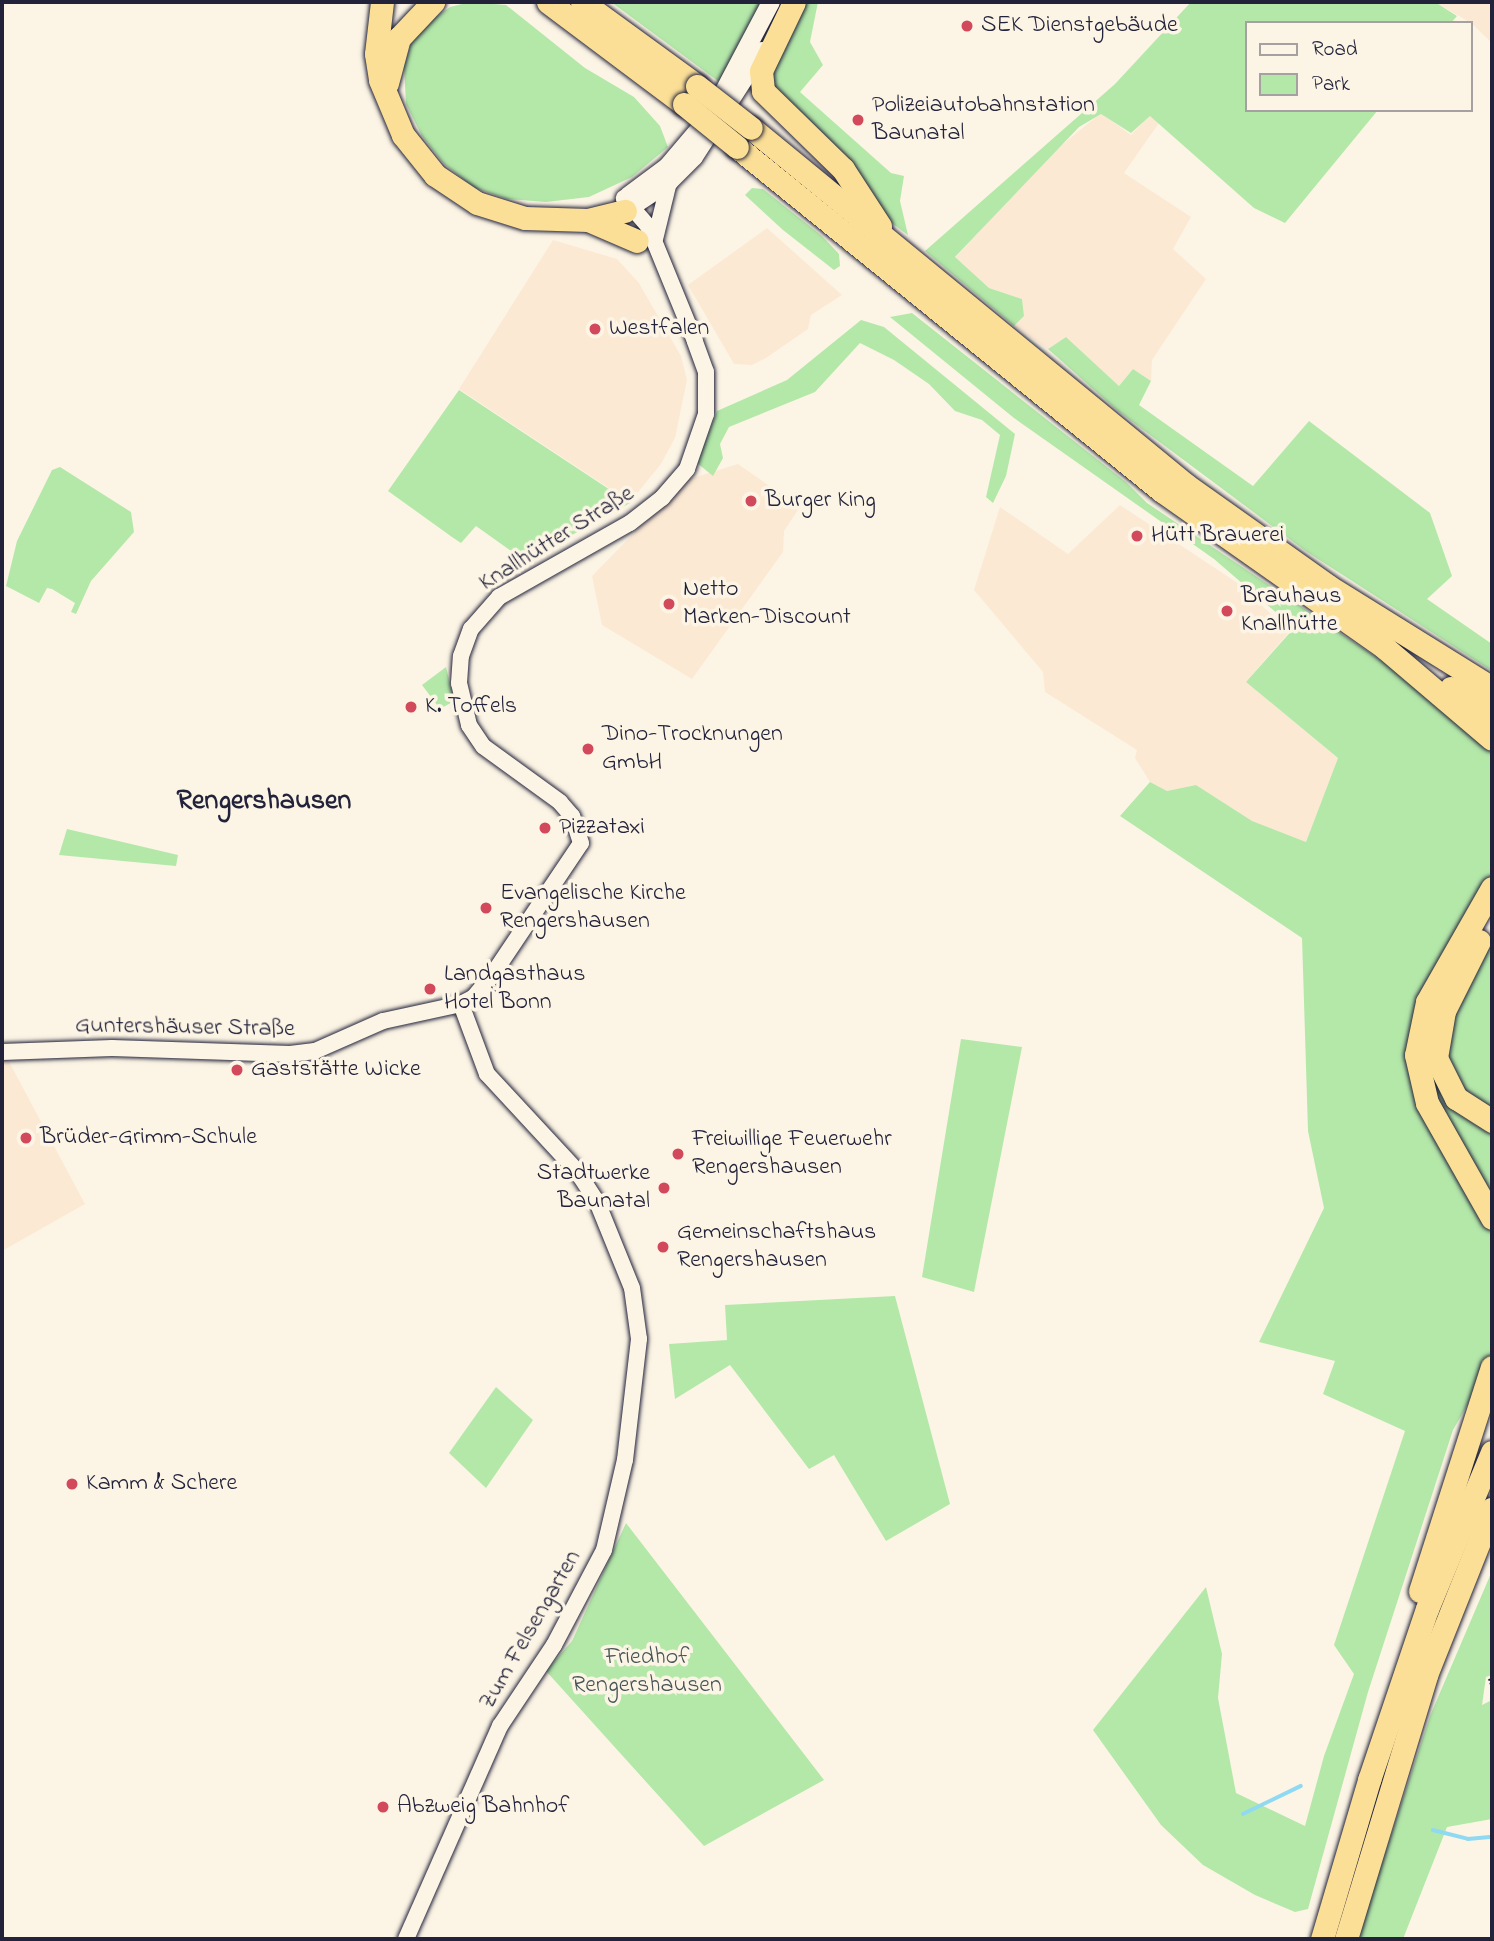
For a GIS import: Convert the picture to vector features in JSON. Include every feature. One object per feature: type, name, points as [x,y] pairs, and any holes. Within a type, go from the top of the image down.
[{"type":"highway","points":[[382,2],[376,54],[389,104],[412,149],[447,186],[492,210],[559,220],[588,220],[628,205]]},
{"type":"highway","points":[[389,104],[388,69],[399,38],[433,2]]},
{"type":"highway","points":[[534,2],[751,128],[1186,485],[1328,586],[1492,686]]},
{"type":"highway","points":[[548,2],[596,36]]},
{"type":"highway","points":[[582,2],[691,95],[737,147],[1162,491],[1385,648],[1492,713]]},
{"type":"highway","points":[[794,2],[761,71],[763,91],[844,169],[886,238]]},
{"type":"highway","points":[[559,220],[628,205]]},
{"type":"highway","points":[[588,220],[646,243]]},
{"type":"highway","points":[[1385,648],[1492,739]]},
{"type":"highway","points":[[1492,888],[1427,1002],[1416,1055],[1427,1103],[1492,1218]]},
{"type":"highway","points":[[1492,919],[1444,1011],[1436,1058],[1456,1097],[1492,1121]]},
{"type":"highway","points":[[1379,1782],[1392,1676],[1492,1367]]},
{"type":"highway","points":[[1460,1471],[1492,1397]]},
{"type":"highway","points":[[1346,1939],[1379,1782],[1427,1609],[1492,1452]]},
{"type":"highway","points":[[1322,1939],[1379,1782],[1426,1675],[1492,1509]]},
{"type":"highway","points":[[1379,1782],[1492,1540]]},
{"type":"main road","points":[[628,205],[696,135],[771,2]]},
{"type":"main road","points":[[628,205],[670,182],[724,116],[788,2]]},
{"type":"street","points":[[646,243],[670,182]]},
{"type":"street","name":"Knallhütter Straße","points":[[578,854],[580,832],[561,802],[483,746],[469,725],[461,705],[460,663],[471,629],[499,597],[643,514],[687,469],[704,424],[707,382],[695,341],[664,272],[646,243],[628,205]]},
{"type":"street","name":"Guntershäuser Straße","points":[[2,1052],[153,1048],[290,1055],[315,1051],[383,1021],[461,1004],[474,997],[491,977],[578,854]]},
{"type":"street","name":"Zum Felsengarten","points":[[407,1939],[500,1726],[554,1645],[604,1550],[625,1460],[639,1339],[632,1288],[597,1202],[576,1170],[486,1074],[461,1004]]},
{"type":"shaded area","points":[[1435,2],[1492,2],[1492,43],[1473,25],[1473,21],[1468,21]]},
{"type":"shaded area","points":[[1101,113],[1131,135],[1150,115],[1159,123],[1124,173],[1191,217],[1173,249],[1206,279],[1152,360],[1151,381],[1133,369],[1119,386],[1066,337],[1048,349],[1014,326],[1024,316],[1022,299],[989,288],[955,258],[1052,153]]},
{"type":"shaded area","points":[[767,228],[842,295],[811,315],[808,329],[766,358],[752,365],[734,364],[688,285]]},
{"type":"shaded area","points":[[553,240],[617,259],[639,283],[681,356],[687,380],[675,438],[661,464],[630,502],[459,389]]},
{"type":"shaded area","points":[[738,464],[800,507],[784,531],[783,552],[692,679],[602,625],[592,576],[686,480]]},
{"type":"shaded area","points":[[1120,505],[1236,582],[1290,631],[1246,682],[1338,758],[1306,842],[1251,821],[1196,785],[1167,791],[1150,782],[1135,758],[1137,750],[1045,692],[1043,672],[974,590],[1000,507],[1068,554]]},
{"type":"shaded area","name":"Brüder-Grimm-Schule","points":[[2,1056],[6,1056],[85,1204],[2,1251]]},
{"type":"green space","points":[[470,2],[506,5],[585,68],[634,97],[660,126],[668,147],[632,177],[589,197],[546,202],[507,199],[475,188],[444,164],[422,136],[406,104],[404,66],[411,44],[426,24],[450,7]]},
{"type":"green space","points":[[611,2],[766,2],[722,84]]},
{"type":"green space","points":[[798,2],[818,2],[810,42],[823,65],[800,92],[891,173],[904,176],[900,201],[908,235],[882,216],[770,92],[766,69]]},
{"type":"green space","points":[[1191,2],[1435,2],[1457,16],[1453,21],[1246,21],[1246,112],[1376,112],[1285,223],[1254,208],[1150,116],[1131,133],[1101,114],[1079,127],[955,257],[989,288],[1022,299],[1024,316],[1014,326],[925,251],[1115,84]]},
{"type":"green space","points":[[752,188],[763,189],[822,236],[839,254],[840,266],[834,270],[783,230],[745,195]]},
{"type":"green space","points":[[912,313],[1126,482],[1147,503],[1425,690],[1492,747],[1492,876],[1468,917],[1433,1018],[1452,1101],[1474,1124],[1492,1131],[1492,1362],[1453,1430],[1368,1692],[1308,1909],[1295,1912],[1255,1895],[1203,1865],[1161,1825],[1093,1730],[1206,1587],[1222,1654],[1218,1698],[1236,1793],[1305,1826],[1324,1756],[1354,1674],[1334,1645],[1405,1431],[1323,1394],[1335,1361],[1259,1342],[1324,1208],[1308,1131],[1302,938],[1120,816],[1150,782],[1167,791],[1196,785],[1252,821],[1306,842],[1338,758],[1246,682],[1294,628],[1214,559],[1014,418],[890,317]]},
{"type":"green space","points":[[861,320],[884,327],[1015,434],[1006,476],[993,503],[986,497],[1000,435],[982,420],[955,411],[929,384],[894,360],[860,343],[815,392],[729,427],[720,444],[723,458],[713,476],[697,463],[717,411],[787,380]]},
{"type":"green space","points":[[1066,337],[1119,386],[1133,369],[1151,381],[1139,405],[1253,486],[1309,421],[1430,513],[1452,576],[1427,599],[1492,644],[1492,671],[1307,552],[1118,411],[1048,349]]},
{"type":"green space","points":[[459,390],[630,503],[525,561],[476,526],[461,543],[388,491]]},
{"type":"green space","points":[[60,467],[131,512],[134,532],[91,581],[76,614],[71,612],[75,603],[52,589],[47,588],[39,603],[6,586],[17,541],[52,470]]},
{"type":"green space","points":[[446,667],[454,701],[440,709],[422,685]]},
{"type":"green space","points":[[67,829],[178,855],[176,866],[59,855]]},
{"type":"green space","points":[[1492,930],[1492,1113],[1466,1098],[1441,1056],[1458,989]]},
{"type":"green space","points":[[961,1039],[1022,1047],[974,1292],[922,1277]]},
{"type":"green space","points":[[895,1296],[950,1504],[886,1541],[834,1455],[809,1469],[730,1365],[675,1399],[669,1344],[727,1340],[725,1305]]},
{"type":"green space","points":[[496,1387],[533,1420],[486,1488],[449,1453]]},
{"type":"green space","name":"Friedhof Rengershausen","points":[[626,1523],[824,1780],[704,1846],[546,1671],[572,1641]]},
{"type":"green space","points":[[1492,1571],[1492,1675],[1486,1677],[1482,1705],[1492,1700],[1492,1819],[1447,1827],[1403,1939],[1357,1939],[1430,1716]]},
{"type":"waterway","points":[[1243,1814],[1301,1786]]},
{"type":"waterway","points":[[1433,1830],[1468,1839],[1492,1837]]},
{"type":"place","name":"SEK Dienstgebäude","points":[[967,26]]},
{"type":"place","name":"Polizeiautobahnstation Baunatal","points":[[858,120]]},
{"type":"place","name":"Westfalen","points":[[595,329]]},
{"type":"place","name":"Burger King","points":[[751,501]]},
{"type":"place","name":"Hütt Brauerei","points":[[1137,536]]},
{"type":"place","name":"Netto Marken-Discount","points":[[669,604]]},
{"type":"place","name":"Brauhaus Knallhütte","points":[[1227,611]]},
{"type":"place","name":"K. Toffels","points":[[411,707]]},
{"type":"place","name":"Dino-Trocknungen GmbH","points":[[588,749]]},
{"type":"place","name":"Pizzataxi","points":[[545,828]]},
{"type":"place","name":"Evangelische Kirche Rengershausen","points":[[486,908]]},
{"type":"place","name":"Landgasthaus Hotel Bonn","points":[[430,989]]},
{"type":"place","name":"Gaststätte Wicke","points":[[237,1070]]},
{"type":"place","name":"Brüder-Grimm-Schule","points":[[26,1138]]},
{"type":"place","name":"Freiwillige Feuerwehr Rengershausen","points":[[678,1154]]},
{"type":"place","name":"Stadtwerke Baunatal","points":[[664,1188]]},
{"type":"place","name":"Gemeinschaftshaus Rengershausen","points":[[663,1247]]},
{"type":"place","name":"Kamm & Schere","points":[[72,1484]]},
{"type":"place","name":"Abzweig Bahnhof","points":[[383,1807]]},
{"type":"district","name":"Rengershausen","points":[[264,802]]}]
